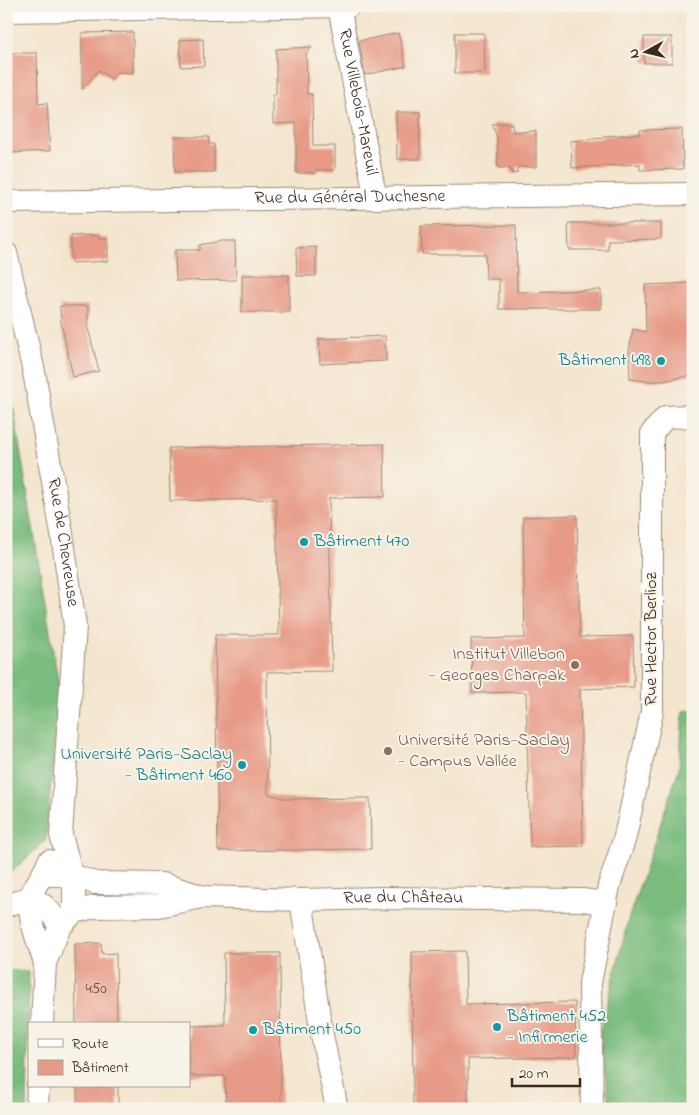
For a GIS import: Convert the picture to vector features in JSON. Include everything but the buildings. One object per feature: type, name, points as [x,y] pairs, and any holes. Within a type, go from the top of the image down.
[{"type":"street","name":"Rue Villebois-Mareuil","points":[[339,6],[377,198]]},
{"type":"street","points":[[6,11],[349,6]]},
{"type":"street","name":"Rue du Général Duchesne","points":[[6,202],[693,194]]},
{"type":"street","name":"Rue de Chevreuse","points":[[6,253],[34,372],[62,534],[75,626],[61,835]]},
{"type":"street","name":"Rue Hector Berlioz","points":[[608,895],[625,836],[652,712],[652,433],[666,418],[693,416]]},
{"type":"street","points":[[42,1022],[45,963],[34,930],[30,912],[30,897],[44,875],[61,835]]},
{"type":"street","points":[[45,963],[67,919],[74,889],[61,835]]},
{"type":"street","points":[[44,875],[49,886],[60,900],[67,919]]},
{"type":"street","name":"Rue du Château","points":[[44,875],[72,875],[96,883],[162,884],[202,897]]},
{"type":"street","points":[[592,1109],[590,983],[608,895]]},
{"type":"street","name":"Rue du Château","points":[[34,930],[50,930],[67,919],[94,907],[159,906],[202,897],[301,900],[398,898],[582,900],[608,895]]},
{"type":"street","points":[[6,906],[30,897],[67,919]]},
{"type":"street","points":[[301,900],[322,1035],[337,1109]]},
{"type":"street","points":[[6,913],[34,930]]},
{"type":"street","points":[[37,1109],[38,1088]]},
{"type":"green space","points":[[6,363],[59,687],[46,840],[6,877]]},
{"type":"green space","points":[[693,710],[693,1109],[610,1109],[600,1032],[629,917],[679,769],[683,711]]},
{"type":"green space","points":[[6,970],[29,972],[27,1109],[6,1109]]},
{"type":"place","name":"Bâtiment 498","points":[[661,361]]},
{"type":"place","name":"Bâtiment 470","points":[[304,542]]},
{"type":"place","name":"Institut Villebon - Georges Charpak","points":[[575,665]]},
{"type":"place","name":"Université Paris-Saclay - Campus Vallée","points":[[388,751]]},
{"type":"place","name":"Université Paris-Saclay - Bâtiment 460","points":[[242,765]]},
{"type":"place","name":"Bâtiment 452 - Infirmerie","points":[[497,1027]]},
{"type":"place","name":"Bâtiment 450","points":[[253,1030]]}]
